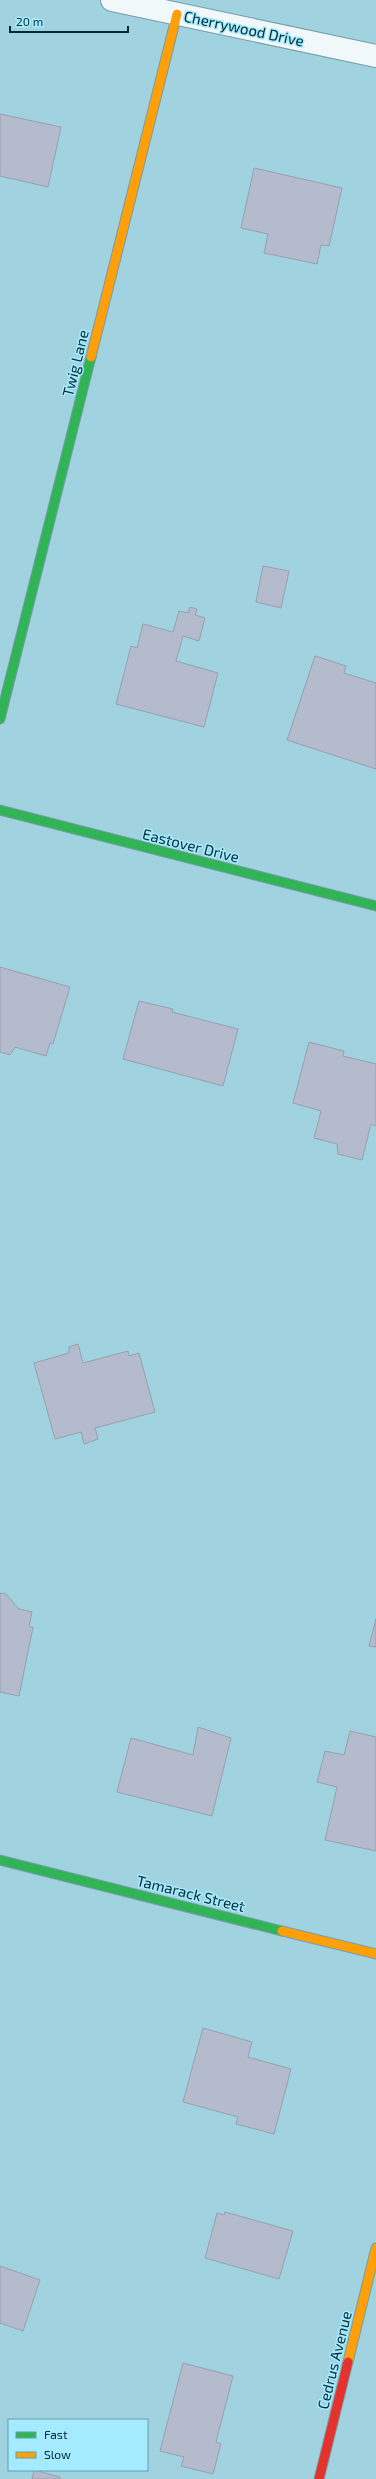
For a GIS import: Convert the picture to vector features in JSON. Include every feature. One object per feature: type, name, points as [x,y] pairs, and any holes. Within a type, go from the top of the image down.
[{"type":"street","name":"Cherrywood Drive","points":[[112,0],[376,56]]},
{"type":"street","name":"Twig Lane","points":[[0,719],[177,14]]},
{"type":"street","name":"Eastover Drive","points":[[0,810],[376,906]]},
{"type":"street","name":"Tamarack Street","points":[[0,1860],[376,1954]]},
{"type":"street","name":"Cedrus Avenue","points":[[319,2479],[376,2248]]},
{"type":"building","points":[[0,114],[61,127],[48,187],[0,176]]},
{"type":"building","points":[[254,168],[342,188],[329,246],[321,245],[317,264],[264,253],[268,234],[241,228]]},
{"type":"building","points":[[263,566],[289,571],[281,608],[256,602]]},
{"type":"building","points":[[190,607],[197,609],[195,615],[205,618],[199,641],[183,636],[176,661],[218,673],[204,727],[116,704],[131,646],[137,648],[143,624],[173,632],[179,611],[188,613]]},
{"type":"building","points":[[315,656],[346,666],[344,673],[376,683],[376,769],[287,740]]},
{"type":"building","points":[[0,967],[70,987],[53,1044],[50,1043],[46,1056],[15,1047],[10,1055],[0,1052]]},
{"type":"building","points":[[139,1001],[173,1009],[172,1012],[238,1029],[223,1086],[123,1059]]},
{"type":"building","points":[[309,1042],[344,1051],[343,1056],[376,1064],[376,1126],[371,1124],[362,1160],[338,1154],[337,1144],[314,1138],[321,1111],[293,1103]]},
{"type":"building","points":[[78,1344],[83,1363],[128,1351],[129,1356],[139,1353],[155,1412],[95,1428],[98,1439],[84,1444],[81,1432],[55,1439],[34,1363],[69,1353],[69,1347]]},
{"type":"building","points":[[0,1593],[6,1594],[19,1609],[32,1612],[29,1627],[33,1627],[19,1696],[0,1692]]},
{"type":"building","points":[[376,1619],[376,1647],[369,1646]]},
{"type":"building","points":[[198,1727],[231,1738],[212,1816],[117,1792],[131,1738],[193,1755]]},
{"type":"building","points":[[350,1731],[376,1737],[376,1851],[325,1840],[337,1787],[317,1782],[325,1751],[344,1755]]},
{"type":"building","points":[[203,2028],[252,2042],[248,2057],[291,2069],[274,2134],[236,2124],[238,2117],[183,2102]]},
{"type":"building","points":[[225,2212],[293,2231],[279,2279],[205,2258],[217,2213],[224,2215]]},
{"type":"building","points":[[0,2266],[40,2280],[23,2331],[0,2323]]},
{"type":"building","points":[[183,2363],[233,2376],[216,2442],[221,2444],[213,2474],[181,2466],[184,2457],[160,2451]]},
{"type":"building","points":[[34,2471],[60,2477],[60,2479],[32,2479]]},
{"type":"traffic: fast","points":[[0,719],[91,357]]},
{"type":"traffic: fast","points":[[0,810],[376,906]]},
{"type":"traffic: fast","points":[[0,1860],[282,1931]]},
{"type":"traffic: slow","points":[[91,357],[177,14]]},
{"type":"traffic: slow","points":[[282,1931],[376,1954]]},
{"type":"traffic: slow","points":[[348,2362],[376,2248]]},
{"type":"traffic: jam","points":[[319,2479],[348,2362]]}]
